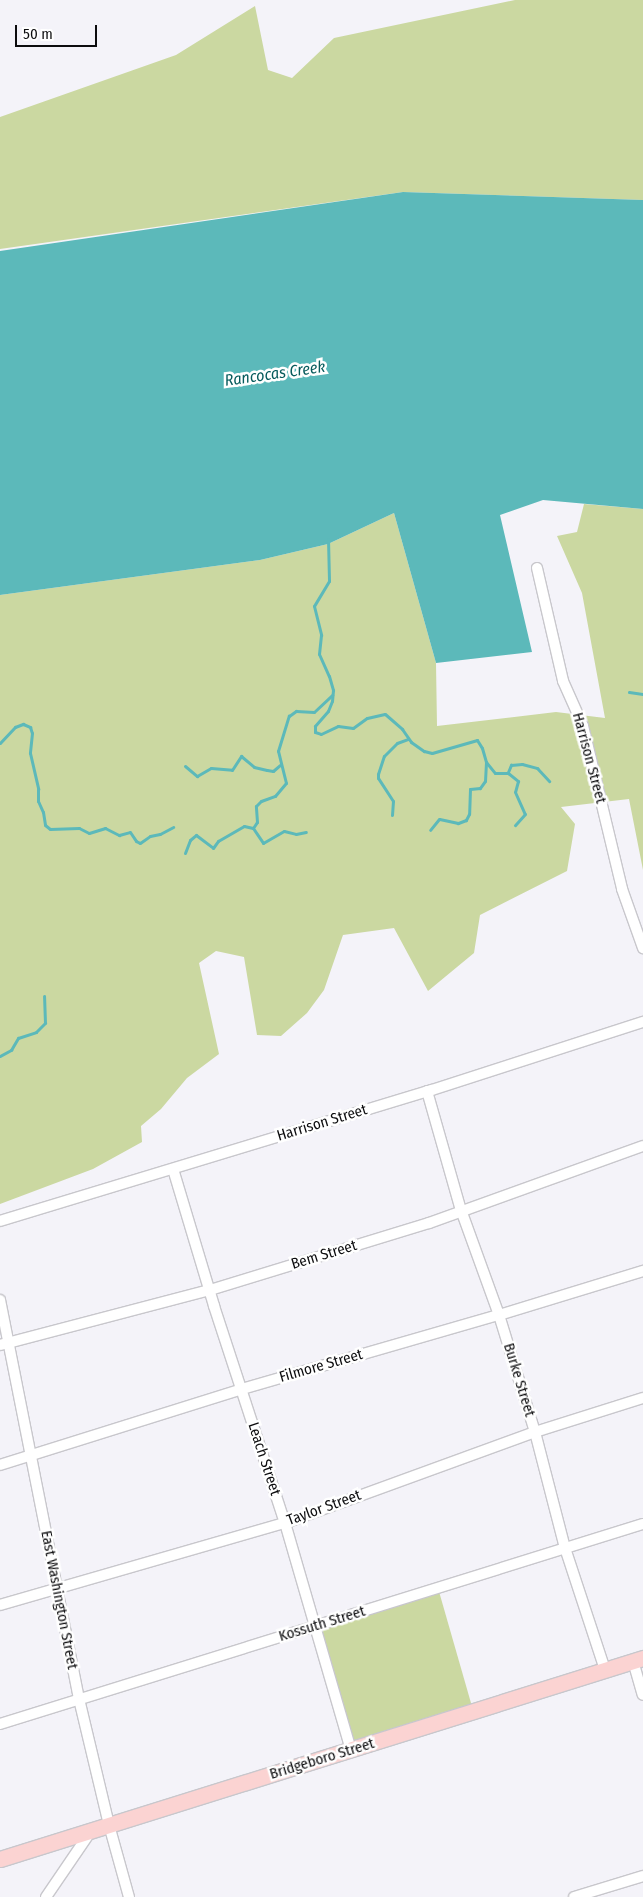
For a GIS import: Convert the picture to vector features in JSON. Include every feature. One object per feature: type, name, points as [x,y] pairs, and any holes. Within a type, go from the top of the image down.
[{"type":"main road","name":"Bridgeboro Street","points":[[0,1859],[638,1660]]},
{"type":"street","name":"Harrison Street","points":[[537,568],[563,681],[583,726],[622,889],[643,948]]},
{"type":"street","name":"Harrison Street","points":[[0,1221],[427,1091],[643,1022]]},
{"type":"street","name":"Burke Street","points":[[427,1091],[461,1210],[499,1316],[536,1432],[566,1548],[605,1670]]},
{"type":"street","name":"Bem Street","points":[[4,1343],[210,1290],[429,1222],[643,1146]]},
{"type":"street","name":"Leach Street","points":[[173,1169],[285,1523],[351,1750]]},
{"type":"street","name":"Filmore Street","points":[[0,1465],[242,1389],[499,1316],[643,1271]]},
{"type":"street","name":"East Washington Street","points":[[0,1300],[4,1343],[30,1456],[79,1699],[109,1825],[129,1897]]},
{"type":"street","name":"Taylor Street","points":[[0,1605],[57,1587],[285,1523],[536,1432],[643,1398]]},
{"type":"street","name":"Kossuth Street","points":[[0,1724],[643,1524]]},
{"type":"street","points":[[638,1660],[643,1695]]},
{"type":"street","points":[[46,1897],[91,1831]]},
{"type":"street","points":[[574,1897],[643,1876]]},
{"type":"green space","points":[[515,0],[643,0],[643,200],[403,192],[0,249],[0,117],[176,55],[255,6],[268,70],[292,78],[334,38]]},
{"type":"green space","points":[[584,504],[643,509],[643,870],[629,799],[561,807],[575,824],[567,871],[480,915],[474,953],[428,991],[394,928],[343,935],[324,990],[307,1013],[281,1036],[257,1035],[244,957],[216,951],[199,963],[219,1054],[187,1078],[161,1109],[141,1126],[142,1142],[93,1169],[0,1204],[0,595],[260,560],[328,544],[394,513],[436,663],[437,726],[556,712],[605,718],[582,593],[557,536],[577,532]]},
{"type":"green space","points":[[438,1588],[473,1711],[350,1746],[315,1623]]},
{"type":"water","name":"Rancocas Creek","points":[[403,192],[643,200],[643,509],[543,500],[500,515],[532,652],[436,663],[394,513],[328,544],[260,560],[0,595],[0,251]]},
{"type":"waterway","points":[[328,539],[329,581],[314,606],[321,635],[319,654],[333,690],[332,701],[328,711],[315,726],[315,732],[321,734],[338,726],[353,728],[367,718],[385,714],[402,729],[411,742],[424,751],[432,753],[477,740],[482,748],[486,762],[485,781],[480,788],[470,789],[469,814],[466,820],[458,823],[439,819],[430,830]]},
{"type":"waterway","points":[[629,692],[643,694]]},
{"type":"waterway","points":[[253,828],[257,822],[256,806],[261,801],[275,796],[286,783],[278,751],[289,716],[296,711],[314,712],[332,695]]},
{"type":"waterway","points":[[0,743],[15,727],[23,724],[30,727],[32,733],[30,753],[38,789],[38,801],[43,812],[45,825],[50,829],[79,828],[89,833],[105,828],[119,835],[130,832],[136,841],[140,843],[150,836],[160,834],[173,827]]},
{"type":"waterway","points":[[392,815],[393,801],[378,778],[378,774],[384,756],[397,743],[408,739]]},
{"type":"waterway","points":[[185,766],[197,776],[211,768],[232,770],[241,756],[254,767],[273,771],[280,765]]},
{"type":"waterway","points":[[486,762],[495,773],[508,773],[518,781],[515,792],[525,814],[515,825]]},
{"type":"waterway","points":[[508,772],[511,765],[522,764],[537,768],[549,781]]},
{"type":"waterway","points":[[185,853],[190,840],[196,835],[213,848],[218,841],[244,826],[253,828],[263,843],[284,831],[296,834],[306,832]]},
{"type":"waterway","points":[[0,1056],[11,1050],[18,1038],[36,1032],[45,1023],[44,996]]}]
